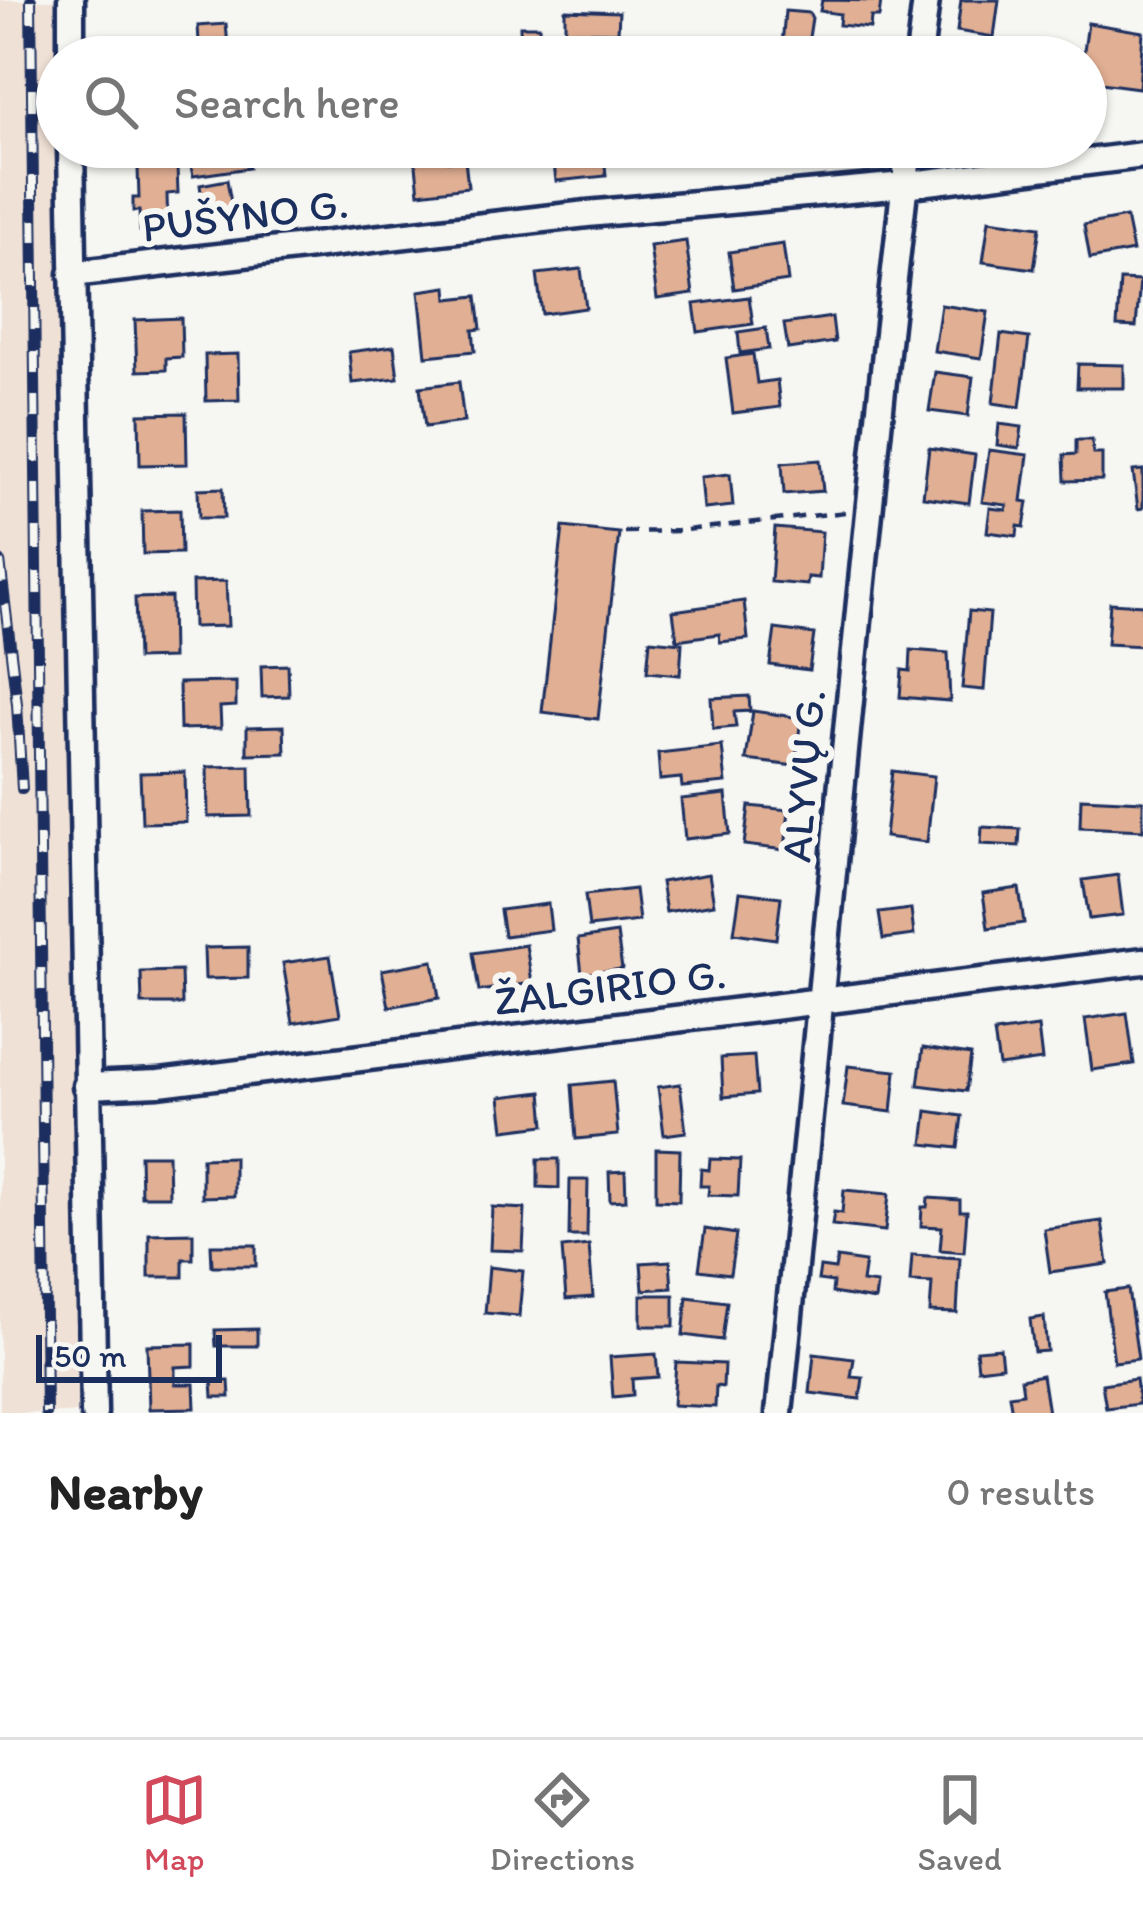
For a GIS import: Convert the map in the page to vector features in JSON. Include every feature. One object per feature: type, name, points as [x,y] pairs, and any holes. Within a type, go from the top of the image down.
[{"type":"street","points":[[71,0],[71,36]]},
{"type":"street","points":[[922,36],[926,0]]},
{"type":"street","name":"PUŠYNO G.","points":[[1107,159],[1143,155]]},
{"type":"street","points":[[71,168],[94,1413]]},
{"type":"street","name":"ALYVŲ G.","points":[[779,1413],[823,1000],[867,509],[906,168]]},
{"type":"street","name":"PUŠYNO G.","points":[[72,274],[1036,168]]},
{"type":"street","name":"ŽALGIRIO G.","points":[[86,1086],[183,1080],[1143,961]]},
{"type":"path","points":[[624,532],[677,531],[867,509]]},
{"type":"shaded area","points":[[0,0],[63,0],[63,36],[36,36],[36,168],[65,168],[82,1413],[0,1413]]},
{"type":"building","points":[[822,0],[881,1],[879,17],[871,17],[870,28],[839,25],[840,14],[820,11]]},
{"type":"building","points":[[961,0],[999,0],[994,36],[957,31]]},
{"type":"building","points":[[565,10],[619,12],[618,32],[565,31]]},
{"type":"building","points":[[785,11],[809,13],[809,36],[783,36]]},
{"type":"building","points":[[1088,23],[1143,32],[1139,88],[1107,84],[1107,36],[1086,36]]},
{"type":"building","points":[[226,24],[227,36],[199,36],[198,26]]},
{"type":"building","points":[[520,26],[539,26],[539,36],[520,36]]},
{"type":"building","points":[[138,168],[177,168],[178,193],[167,194],[168,230],[140,231],[139,211],[133,211],[133,198],[139,198]]},
{"type":"building","points":[[191,168],[249,168],[193,176]]},
{"type":"building","points":[[416,168],[466,168],[468,187],[419,193]]},
{"type":"building","points":[[554,168],[605,168],[606,176],[556,181]]},
{"type":"building","points":[[227,180],[233,214],[205,218],[200,185]]},
{"type":"building","points":[[1126,217],[1133,251],[1090,259],[1084,225]]},
{"type":"building","points":[[989,220],[1040,227],[1034,269],[983,262]]},
{"type":"building","points":[[686,241],[693,294],[657,299],[650,246]]},
{"type":"building","points":[[783,244],[788,281],[734,289],[729,252]]},
{"type":"building","points":[[581,269],[586,308],[542,314],[537,274]]},
{"type":"building","points":[[1120,280],[1140,281],[1136,327],[1117,326]]},
{"type":"building","points":[[447,287],[448,299],[477,296],[481,329],[473,330],[475,351],[426,356],[419,291]]},
{"type":"building","points":[[749,297],[753,324],[698,332],[694,304]]},
{"type":"building","points":[[941,305],[988,312],[981,358],[934,351]]},
{"type":"building","points":[[832,317],[835,342],[788,349],[784,324]]},
{"type":"building","points":[[181,318],[182,357],[166,358],[166,370],[137,371],[135,320]]},
{"type":"building","points":[[766,328],[769,349],[740,353],[738,332]]},
{"type":"building","points":[[1001,334],[1029,338],[1020,407],[993,403]]},
{"type":"building","points":[[394,346],[398,378],[352,383],[349,352]]},
{"type":"building","points":[[238,354],[239,400],[206,401],[205,355]]},
{"type":"building","points":[[753,354],[757,383],[777,380],[780,407],[733,413],[726,358]]},
{"type":"building","points":[[1078,364],[1124,365],[1124,388],[1077,388]]},
{"type":"building","points":[[935,372],[973,377],[968,416],[929,411]]},
{"type":"building","points":[[459,382],[464,422],[425,427],[420,387]]},
{"type":"building","points":[[186,413],[187,464],[140,465],[139,414]]},
{"type":"building","points":[[999,424],[1022,427],[1019,448],[997,445]]},
{"type":"building","points":[[1076,440],[1092,440],[1093,454],[1102,454],[1102,480],[1065,481],[1064,455],[1076,454]]},
{"type":"building","points":[[929,448],[975,455],[969,503],[923,497]]},
{"type":"building","points":[[989,450],[1028,455],[1022,501],[1028,502],[1024,527],[1018,526],[1017,536],[987,532],[990,508],[1006,510],[1007,505],[982,502]]},
{"type":"building","points":[[820,460],[823,491],[784,494],[782,463]]},
{"type":"building","points":[[1143,470],[1143,508],[1138,509],[1133,471]]},
{"type":"building","points":[[730,474],[733,506],[704,509],[701,477]]},
{"type":"building","points":[[223,488],[224,518],[199,518],[198,489]]},
{"type":"building","points":[[180,510],[181,553],[143,554],[142,511]]},
{"type":"building","points":[[563,527],[619,533],[598,719],[542,712]]},
{"type":"building","points":[[775,528],[822,532],[819,578],[808,577],[807,585],[771,582]]},
{"type":"building","points":[[226,581],[228,626],[193,627],[192,582]]},
{"type":"building","points":[[171,597],[172,658],[137,659],[135,598]]},
{"type":"building","points":[[744,601],[748,639],[720,642],[719,634],[677,640],[673,611]]},
{"type":"building","points":[[1110,603],[1143,605],[1143,646],[1107,644]]},
{"type":"building","points":[[969,611],[990,613],[984,690],[962,688]]},
{"type":"building","points":[[775,629],[814,634],[809,670],[770,665]]},
{"type":"building","points":[[650,640],[682,643],[680,675],[647,672]]},
{"type":"building","points":[[911,650],[948,653],[950,701],[900,697],[902,670],[910,671]]},
{"type":"building","points":[[288,665],[289,696],[262,697],[261,666]]},
{"type":"building","points":[[236,682],[236,706],[220,707],[221,728],[180,729],[179,683]]},
{"type":"building","points":[[749,696],[750,711],[734,712],[736,727],[713,729],[711,698]]},
{"type":"building","points":[[753,711],[801,718],[795,766],[746,760]]},
{"type":"building","points":[[284,726],[285,753],[247,754],[247,727]]},
{"type":"building","points":[[722,746],[726,783],[682,787],[681,778],[660,780],[658,753]]},
{"type":"building","points":[[250,766],[251,816],[208,817],[207,767]]},
{"type":"building","points":[[892,771],[934,776],[927,842],[885,837]]},
{"type":"building","points":[[185,772],[186,822],[142,823],[140,773]]},
{"type":"building","points":[[726,794],[730,834],[685,839],[681,799]]},
{"type":"building","points":[[1081,798],[1143,801],[1143,830],[1080,827]]},
{"type":"building","points":[[749,806],[789,810],[785,850],[744,845]]},
{"type":"building","points":[[982,827],[1020,829],[1019,846],[981,844]]},
{"type":"building","points":[[709,874],[714,904],[666,912],[661,882]]},
{"type":"building","points":[[1118,875],[1123,915],[1089,919],[1083,880]]},
{"type":"building","points":[[1019,888],[1024,923],[988,928],[983,893]]},
{"type":"building","points":[[635,889],[639,921],[589,927],[585,895]]},
{"type":"building","points":[[740,892],[781,897],[776,939],[734,933]]},
{"type":"building","points":[[548,904],[551,930],[504,936],[500,910]]},
{"type":"building","points":[[911,909],[914,935],[883,939],[879,913]]},
{"type":"building","points":[[617,933],[622,969],[582,974],[578,939]]},
{"type":"building","points":[[526,945],[532,983],[479,991],[473,953]]},
{"type":"building","points":[[248,947],[248,978],[205,979],[204,948]]},
{"type":"building","points":[[330,956],[340,1015],[293,1023],[283,963]]},
{"type":"building","points":[[433,961],[439,998],[389,1007],[382,970]]},
{"type":"building","points":[[181,971],[182,1004],[142,1004],[141,972]]},
{"type":"building","points":[[1127,1013],[1134,1064],[1092,1070],[1085,1019]]},
{"type":"building","points":[[1038,1027],[1042,1060],[999,1066],[994,1033]]},
{"type":"building","points":[[923,1048],[971,1055],[966,1091],[918,1085]]},
{"type":"building","points":[[754,1056],[757,1094],[723,1097],[721,1058]]},
{"type":"building","points":[[848,1066],[896,1071],[892,1112],[843,1106]]},
{"type":"building","points":[[613,1081],[618,1135],[576,1139],[572,1085]]},
{"type":"building","points":[[680,1084],[686,1132],[664,1135],[658,1087]]},
{"type":"building","points":[[542,1092],[545,1125],[504,1130],[500,1097]]},
{"type":"building","points":[[927,1111],[962,1116],[958,1148],[923,1144]]},
{"type":"building","points":[[656,1149],[680,1150],[679,1201],[656,1200]]},
{"type":"building","points":[[140,1155],[168,1155],[169,1196],[141,1196]]},
{"type":"building","points":[[234,1157],[234,1196],[202,1197],[202,1158]]},
{"type":"building","points":[[538,1159],[559,1159],[559,1188],[538,1187]]},
{"type":"building","points":[[710,1159],[740,1160],[738,1196],[708,1195],[709,1186],[700,1186],[701,1169],[709,1170]]},
{"type":"building","points":[[625,1171],[626,1200],[610,1201],[609,1172]]},
{"type":"building","points":[[570,1180],[588,1180],[587,1236],[569,1236]]},
{"type":"building","points":[[844,1190],[889,1194],[885,1231],[832,1225],[834,1212],[842,1213]]},
{"type":"building","points":[[928,1198],[960,1200],[960,1211],[967,1211],[964,1252],[940,1250],[942,1227],[921,1226],[922,1207],[927,1207]]},
{"type":"building","points":[[492,1207],[525,1209],[523,1251],[490,1250]]},
{"type":"building","points":[[1102,1221],[1108,1264],[1050,1272],[1044,1229]]},
{"type":"building","points":[[705,1229],[736,1234],[730,1274],[699,1270]]},
{"type":"building","points":[[193,1233],[193,1259],[183,1259],[183,1277],[149,1277],[149,1234]]},
{"type":"building","points":[[211,1245],[256,1245],[256,1266],[212,1266]]},
{"type":"building","points":[[589,1245],[593,1297],[566,1299],[562,1248]]},
{"type":"building","points":[[912,1255],[960,1258],[957,1313],[930,1312],[932,1283],[910,1282]]},
{"type":"building","points":[[837,1258],[865,1262],[862,1282],[877,1284],[875,1300],[832,1293],[833,1282],[818,1280],[820,1267],[835,1269]]},
{"type":"building","points":[[670,1261],[672,1288],[643,1290],[641,1263]]},
{"type":"building","points":[[489,1267],[523,1271],[519,1316],[485,1313]]},
{"type":"building","points":[[1128,1289],[1138,1359],[1114,1362],[1105,1292]]},
{"type":"building","points":[[641,1295],[674,1295],[674,1326],[641,1326]]},
{"type":"building","points":[[687,1297],[727,1302],[722,1340],[683,1335]]},
{"type":"building","points":[[1044,1317],[1047,1351],[1034,1352],[1030,1319]]},
{"type":"building","points":[[257,1329],[257,1346],[216,1346],[215,1330]]},
{"type":"building","points":[[194,1344],[194,1366],[175,1367],[175,1384],[194,1384],[195,1408],[149,1409],[147,1345]]},
{"type":"building","points":[[1000,1348],[1002,1366],[978,1369],[976,1350]]},
{"type":"building","points":[[656,1354],[658,1377],[632,1379],[633,1395],[613,1397],[610,1357]]},
{"type":"building","points":[[814,1354],[854,1359],[851,1377],[863,1378],[860,1399],[810,1393]]},
{"type":"building","points":[[676,1362],[724,1364],[723,1387],[716,1386],[715,1407],[673,1405]]},
{"type":"building","points":[[1042,1375],[1048,1413],[1012,1413],[1009,1395],[1023,1393],[1021,1379]]},
{"type":"building","points":[[1136,1379],[1139,1404],[1106,1408],[1102,1384]]},
{"type":"building","points":[[212,1381],[229,1381],[230,1397],[213,1397]]},
{"type":"railway","points":[[31,0],[46,1413]]},
{"type":"railway","points":[[0,561],[22,789]]}]
